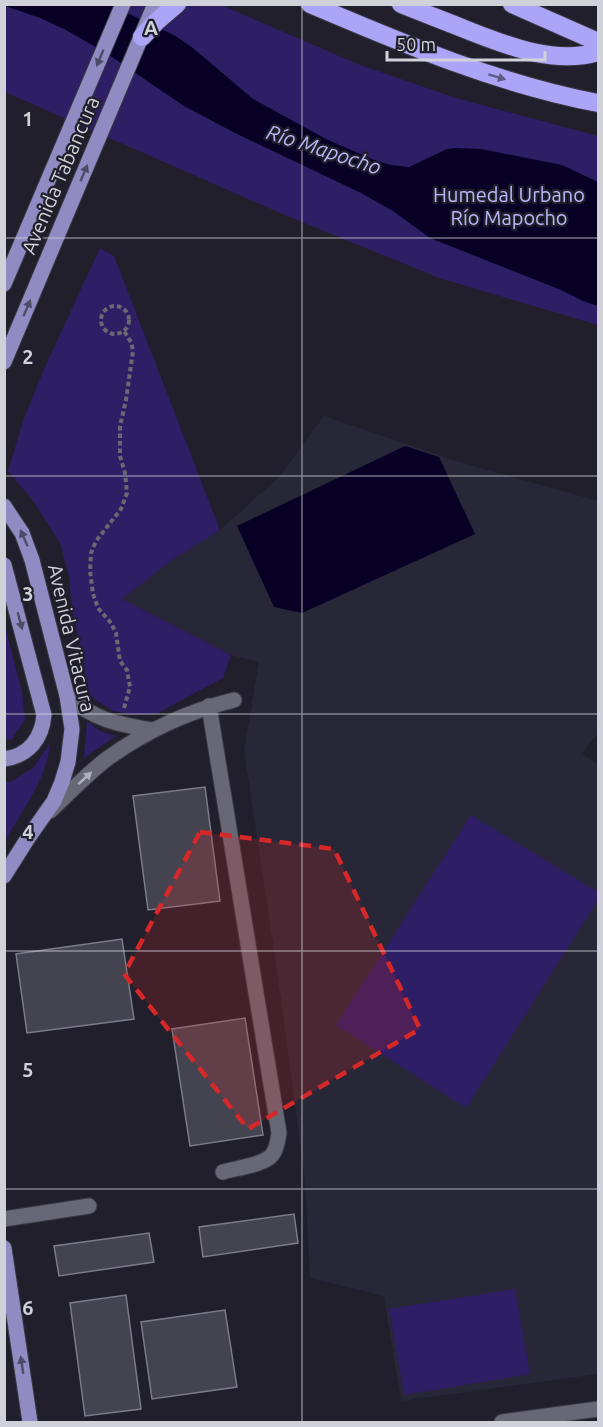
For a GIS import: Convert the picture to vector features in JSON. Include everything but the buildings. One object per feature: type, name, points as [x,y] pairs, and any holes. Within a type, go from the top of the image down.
[{"type":"highway","points":[[142,37],[177,4]]},
{"type":"highway","points":[[310,4],[445,59],[491,75],[537,89],[598,103]]},
{"type":"highway","points":[[401,4],[520,49],[554,56],[598,52]]},
{"type":"highway","points":[[512,4],[598,42]]},
{"type":"main road","name":"Avenida Tabancura","points":[[4,284],[123,4]]},
{"type":"main road","name":"Avenida Tabancura","points":[[4,362],[155,4]]},
{"type":"main road","points":[[4,256],[32,220]]},
{"type":"main road","name":"Avenida Vitacura","points":[[4,506],[28,546],[67,696],[72,729],[68,762],[54,801],[4,876]]},
{"type":"main road","points":[[4,565],[44,715],[40,735],[28,751],[19,756],[4,759]]},
{"type":"main road","points":[[4,1248],[30,1422]]},
{"type":"street","points":[[67,696],[93,715],[120,724],[152,730]]},
{"type":"street","points":[[42,818],[108,758],[152,730],[209,706],[234,700]]},
{"type":"street","points":[[209,706],[279,1132],[273,1155],[264,1162],[223,1172]]},
{"type":"street","points":[[4,1219],[89,1206]]},
{"type":"street","points":[[502,1422],[567,1418],[598,1409]]},
{"type":"path","points":[[115,307],[127,314],[129,323],[124,331],[112,334],[105,329],[101,322],[106,310],[115,307]]},
{"type":"path","points":[[120,724],[130,687],[127,670],[120,661],[116,633],[98,608],[93,594],[90,571],[91,553],[96,541],[121,509],[127,493],[120,456],[120,426],[133,351],[131,342],[124,331]]},
{"type":"highlighted area","points":[[200,832],[334,849],[420,1029],[248,1129],[124,974]]},
{"type":"shaded area","points":[[324,416],[459,462],[598,501],[598,733],[581,754],[598,764],[598,1374],[401,1401],[384,1296],[310,1278],[305,1180],[244,750],[259,662],[231,655],[122,599],[172,560],[220,530],[279,477]]},
{"type":"green space","name":"Humedal Urbano Río Mapocho","points":[[4,5],[221,5],[360,65],[456,98],[598,136],[598,325],[439,278],[280,213],[5,92]]},
{"type":"green space","points":[[100,248],[114,256],[220,530],[172,560],[122,599],[231,655],[223,678],[156,714],[134,715],[113,711],[87,694],[84,665],[72,609],[69,576],[60,543],[34,502],[8,471],[24,418],[45,367]]},
{"type":"green space","points":[[4,622],[22,692],[25,720],[11,740],[5,739]]},
{"type":"green space","points":[[87,721],[100,731],[116,736],[84,758]]},
{"type":"green space","points":[[50,743],[48,757],[39,782],[5,841],[5,782],[10,782],[33,768]]},
{"type":"green space","points":[[471,815],[598,892],[598,900],[466,1108],[336,1025]]},
{"type":"green space","points":[[515,1289],[530,1374],[404,1395],[389,1309]]},
{"type":"water","name":"Río Mapocho","points":[[4,5],[110,5],[174,35],[193,48],[253,99],[326,139],[374,160],[409,167],[447,149],[481,149],[562,165],[598,182],[598,306],[430,238],[393,211],[361,193],[184,106],[106,53],[66,30]]},
{"type":"water","points":[[405,446],[439,457],[475,534],[302,613],[274,607],[237,526]]}]
